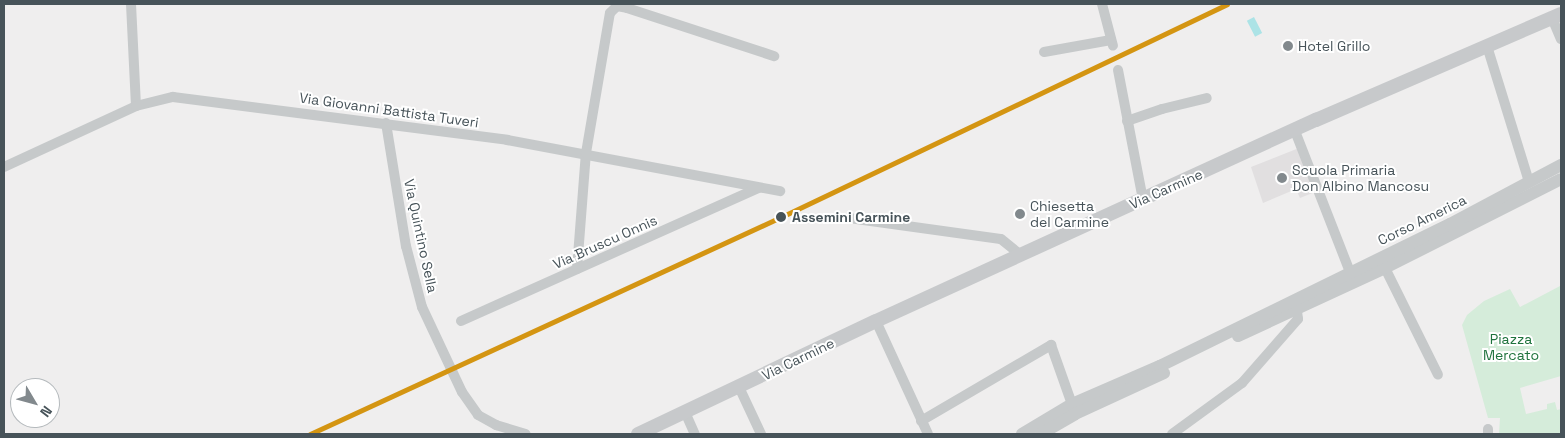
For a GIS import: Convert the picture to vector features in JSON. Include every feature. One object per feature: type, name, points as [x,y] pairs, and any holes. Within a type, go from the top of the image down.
[{"type":"main road","name":"Via Carmine","points":[[638,434],[876,321],[1295,131],[1557,16]]},
{"type":"street","points":[[131,4],[136,106]]},
{"type":"street","points":[[1044,52],[1112,44],[1102,4]]},
{"type":"street","points":[[577,269],[586,153],[610,13],[617,6],[774,56]]},
{"type":"street","points":[[1557,16],[1561,39]]},
{"type":"street","points":[[1487,46],[1529,182]]},
{"type":"street","points":[[1118,70],[1143,200]]},
{"type":"street","name":"Via Giovanni Battista Tuveri","points":[[4,167],[136,106],[173,97],[386,123],[586,153],[780,191]]},
{"type":"street","points":[[1128,121],[1162,108],[1207,98]]},
{"type":"street","name":"Via Quintino Sella","points":[[386,123],[406,246],[422,306],[462,392],[478,415],[512,432],[526,434]]},
{"type":"street","points":[[1295,131],[1350,272]]},
{"type":"street","name":"Corso America","points":[[1297,304],[1350,272],[1529,182],[1558,177]]},
{"type":"street","name":"Corso America","points":[[1022,434],[1297,304],[1385,268],[1558,177]]},
{"type":"street","name":"Via Bruscu Onnis","points":[[461,320],[759,188]]},
{"type":"street","points":[[849,218],[1001,239],[1022,255]]},
{"type":"street","points":[[1385,268],[1438,375]]},
{"type":"street","points":[[1172,434],[1186,430],[1242,383],[1288,334],[1298,319],[1297,304]]},
{"type":"street","points":[[876,321],[928,434]]},
{"type":"street","points":[[921,421],[1051,345],[1074,409]]},
{"type":"street","points":[[739,387],[761,434]]},
{"type":"street","name":"Corso America","points":[[1041,434],[1074,409]]},
{"type":"street","points":[[685,412],[695,434]]},
{"type":"shaded area","name":"Scuola Primaria Don Albino Mancosu","points":[[1299,148],[1315,192],[1300,198],[1296,189],[1263,203],[1251,167]]},
{"type":"green space","name":"Piazza Mercato","points":[[1560,286],[1561,376],[1520,388],[1526,414],[1547,409],[1547,404],[1555,402],[1557,410],[1561,409],[1561,434],[1499,434],[1500,418],[1488,418],[1462,325],[1467,315],[1484,301],[1510,289],[1520,307]]},
{"type":"water","points":[[1254,17],[1262,33],[1255,37],[1247,21]]},
{"type":"transit line","points":[[310,434],[781,217],[1227,4]]},
{"type":"place","name":"Hotel Grillo","points":[[1288,46]]},
{"type":"place","name":"Scuola Primaria Don Albino Mancosu","points":[[1282,178]]},
{"type":"place","name":"Chiesetta del Carmine","points":[[1020,214]]},
{"type":"place","name":"Assemini Carmine","points":[[781,217]]}]
